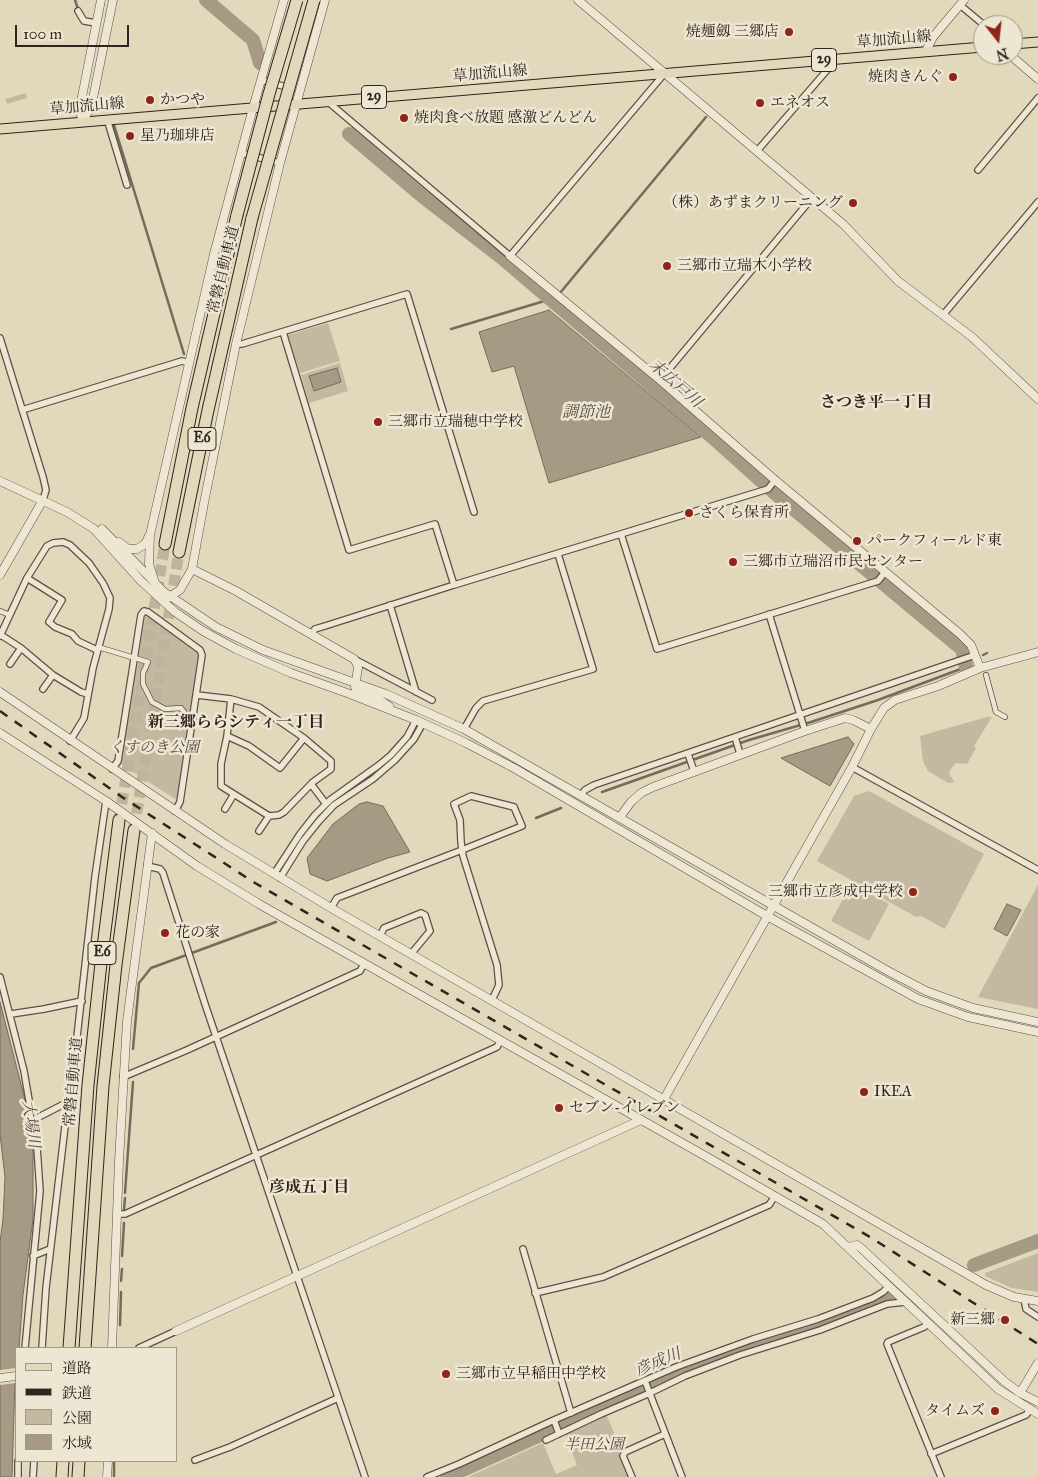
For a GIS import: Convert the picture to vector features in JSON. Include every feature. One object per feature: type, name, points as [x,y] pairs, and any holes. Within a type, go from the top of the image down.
[{"type":"highway","name":"常磐自動車道","points":[[165,544],[192,408],[237,215],[296,0]]},
{"type":"highway","name":"常磐自動車道","points":[[179,552],[208,410],[252,218],[314,0]]},
{"type":"highway","name":"常磐自動車道","points":[[69,1347],[88,1085],[119,820]]},
{"type":"highway","name":"常磐自動車道","points":[[85,1347],[94,1202],[104,1086],[116,965],[134,830]]},
{"type":"highway","points":[[62,1477],[63,1462]]},
{"type":"highway","points":[[78,1462],[78,1477]]},
{"type":"main road","points":[[1023,43],[1038,42]]},
{"type":"main road","name":"草加流山線","points":[[0,129],[973,48]]},
{"type":"street","points":[[82,121],[80,107],[101,0]]},
{"type":"street","points":[[82,121],[90,108],[113,0]]},
{"type":"street","points":[[162,600],[149,564],[150,534],[214,254],[260,80],[284,0]]},
{"type":"street","points":[[162,600],[171,597],[180,590],[192,569],[236,344],[280,163],[325,0]]},
{"type":"street","points":[[578,0],[850,230],[898,281],[972,337],[1038,399]]},
{"type":"street","points":[[926,51],[933,37],[962,2],[974,15]]},
{"type":"street","points":[[78,11],[81,18],[96,24]]},
{"type":"street","points":[[757,151],[828,69],[827,60]]},
{"type":"street","points":[[1022,65],[1038,79]]},
{"type":"street","points":[[510,256],[665,74]]},
{"type":"street","points":[[260,80],[300,91]]},
{"type":"street","points":[[978,170],[1038,98]]},
{"type":"street","points":[[327,101],[660,380],[772,485],[960,634],[971,645],[980,668]]},
{"type":"street","points":[[107,119],[127,185]]},
{"type":"street","points":[[241,153],[280,163]]},
{"type":"street","points":[[660,380],[812,198]]},
{"type":"street","points":[[942,315],[1038,202]]},
{"type":"street","points":[[236,344],[242,344],[407,294],[474,512]]},
{"type":"street","points":[[283,332],[348,550],[435,524],[454,585]]},
{"type":"street","points":[[0,338],[46,490],[43,500],[0,575]]},
{"type":"street","points":[[22,410],[182,361],[189,363]]},
{"type":"street","points":[[0,481],[67,512],[100,534],[141,581],[175,612],[203,631],[249,656],[397,712],[514,768],[767,916],[918,999],[968,1017],[1038,1032]]},
{"type":"street","points":[[311,634],[315,629],[772,485]]},
{"type":"street","points":[[67,512],[79,514],[124,546],[134,549],[144,544],[150,534]]},
{"type":"street","points":[[621,534],[657,649],[878,581],[884,574]]},
{"type":"street","points":[[108,535],[155,584],[171,597],[216,627],[240,640],[386,694],[464,729],[773,906],[926,991],[973,1008],[1038,1022]]},
{"type":"street","points":[[70,741],[84,718],[110,598],[93,568],[72,546],[58,542],[48,546],[26,578],[0,635],[21,648],[53,675],[81,692],[88,694]]},
{"type":"street","points":[[464,729],[476,708],[483,701],[593,669],[558,554]]},
{"type":"street","points":[[192,569],[236,590],[354,659],[432,700]]},
{"type":"street","points":[[26,578],[62,600],[49,622],[55,627],[72,634],[78,641],[148,662],[143,673],[143,684],[152,702],[165,709],[181,708],[187,716],[193,716]]},
{"type":"street","points":[[390,605],[416,692]]},
{"type":"street","points":[[0,611],[10,615]]},
{"type":"street","points":[[112,769],[118,761],[141,615],[144,611],[200,650],[202,655],[180,802],[175,811]]},
{"type":"street","points":[[769,614],[804,729]]},
{"type":"street","points":[[10,664],[21,648]]},
{"type":"street","points":[[664,1100],[884,708],[895,700],[938,686],[980,668],[1038,652]]},
{"type":"street","points":[[581,795],[585,790],[594,785],[975,655]]},
{"type":"street","points":[[354,659],[358,668],[355,687],[379,699],[397,712]]},
{"type":"street","points":[[43,689],[53,675]]},
{"type":"street","points":[[986,675],[996,712],[1005,717]]},
{"type":"street","points":[[0,692],[175,811],[331,908],[986,1285],[1001,1292],[1038,1301]]},
{"type":"street","points":[[196,695],[248,702],[266,710],[304,738],[330,761],[331,769],[311,784],[284,812],[269,816],[258,831]]},
{"type":"street","points":[[231,699],[228,736],[221,764],[221,786],[269,816]]},
{"type":"street","points":[[620,817],[631,802],[641,793],[693,768],[739,751],[804,729],[845,718],[871,729]]},
{"type":"street","points":[[277,876],[300,834],[326,804],[391,755],[419,722]]},
{"type":"street","points":[[277,876],[318,821],[334,805],[373,779],[395,760],[414,739],[419,722]]},
{"type":"street","points":[[0,733],[106,801],[228,885],[824,1224],[998,1389],[1034,1412]]},
{"type":"street","points":[[228,736],[249,746],[280,768],[304,738]]},
{"type":"street","points":[[735,737],[739,751]]},
{"type":"street","points":[[688,754],[693,768]]},
{"type":"street","points":[[852,767],[1038,870]]},
{"type":"street","points":[[311,784],[326,804]]},
{"type":"street","points":[[225,809],[234,794]]},
{"type":"street","points":[[331,908],[337,898],[462,850],[522,826],[514,807],[471,796],[454,804],[460,820],[462,850],[497,965],[498,985],[492,1000]]},
{"type":"street","points":[[42,1347],[50,1249],[82,1001],[94,877],[106,801]]},
{"type":"street","points":[[112,1347],[127,1021],[146,866],[152,833]]},
{"type":"street","points":[[146,866],[160,869],[163,873],[365,1477]]},
{"type":"street","points":[[380,936],[384,928],[420,913],[425,915],[430,931],[411,954]]},
{"type":"street","points":[[123,1077],[360,970],[364,964]]},
{"type":"street","points":[[0,976],[24,1071],[33,1120],[40,1191],[25,1347]]},
{"type":"street","points":[[10,1014],[82,1001]]},
{"type":"street","points":[[117,1214],[125,1214],[497,1047],[500,1041]]},
{"type":"street","points":[[33,1120],[68,1102]]},
{"type":"street","points":[[140,1347],[641,1120]]},
{"type":"street","points":[[535,1292],[604,1277],[769,1205],[775,1196]]},
{"type":"street","points":[[849,1248],[858,1245],[862,1248],[1004,1382],[1038,1402]]},
{"type":"street","points":[[33,1256],[50,1249]]},
{"type":"street","points":[[523,1249],[571,1413]]},
{"type":"street","points":[[546,1440],[625,1397],[648,1388],[676,1367],[708,1361],[872,1298],[889,1286]]},
{"type":"street","points":[[1024,1299],[1026,1309],[1038,1317]]},
{"type":"street","points":[[427,1477],[555,1422],[571,1413],[685,1376],[708,1361],[718,1357],[782,1343],[880,1306],[895,1302],[905,1302]]},
{"type":"street","points":[[928,1324],[887,1344],[940,1477]]},
{"type":"street","points":[[1020,1393],[1038,1363]]},
{"type":"street","points":[[0,1378],[15,1376]]},
{"type":"street","points":[[648,1388],[682,1477]]},
{"type":"street","points":[[195,1460],[230,1447],[338,1398]]},
{"type":"street","points":[[931,1454],[1034,1412]]},
{"type":"street","points":[[555,1422],[558,1432]]},
{"type":"street","points":[[632,1477],[624,1456],[625,1452],[665,1434]]},
{"type":"street","points":[[18,1462],[18,1477]]},
{"type":"street","points":[[33,1477],[34,1462]]},
{"type":"street","points":[[107,1477],[108,1462]]},
{"type":"green space","points":[[26,93],[27,98],[7,104],[5,99]]},
{"type":"green space","points":[[328,323],[340,361],[300,373],[288,335]]},
{"type":"green space","points":[[340,363],[348,391],[309,403],[301,375]]},
{"type":"green space","name":"くすのき公園","points":[[148,616],[197,652],[199,656],[177,798],[175,799],[121,764],[145,617]]},
{"type":"green space","points":[[992,717],[974,746],[976,748],[967,764],[956,763],[951,769],[949,773],[954,782],[948,783],[928,771],[923,761],[920,736]]},
{"type":"green space","points":[[869,791],[984,854],[945,929],[921,916],[916,917],[817,861],[854,796]]},
{"type":"green space","points":[[851,884],[889,904],[869,941],[831,921]]},
{"type":"green space","points":[[1038,885],[1038,1009],[978,997]]},
{"type":"green space","points":[[1038,1253],[1038,1292],[1012,1288],[985,1276],[985,1273]]},
{"type":"green space","name":"半田公園","points":[[606,1414],[620,1447],[619,1451],[629,1477],[468,1477],[543,1443],[556,1474],[577,1465],[565,1434]]},
{"type":"water","name":"調節池","points":[[549,310],[701,437],[549,483],[514,366],[492,372],[479,332]]},
{"type":"water","points":[[337,368],[341,382],[314,391],[309,376]]},
{"type":"water","points":[[848,737],[854,744],[830,786],[781,758]]},
{"type":"water","points":[[367,802],[383,806],[410,852],[388,858],[327,881],[310,874],[307,858],[333,824],[359,804]]},
{"type":"water","points":[[1007,904],[1021,910],[1007,936],[994,929]]},
{"type":"water","points":[[0,1002],[27,1108],[33,1152],[33,1219],[23,1295],[19,1347],[15,1347],[12,1477],[0,1477],[0,1242],[5,1177],[0,1134]]},
{"type":"pier","points":[[15,1368],[15,1383],[0,1385],[0,1370]]},
{"type":"waterway","points":[[75,0],[78,9]]},
{"type":"waterway","name":"末広戸川","points":[[206,0],[253,40],[260,63]]},
{"type":"waterway","points":[[560,293],[706,117]]},
{"type":"waterway","points":[[114,125],[184,354]]},
{"type":"waterway","name":"末広戸川","points":[[349,134],[422,196],[502,258],[719,443],[777,495],[962,649],[966,667]]},
{"type":"waterway","points":[[451,329],[551,299]]},
{"type":"waterway","points":[[983,655],[987,653]]},
{"type":"waterway","points":[[602,792],[749,740],[878,700],[966,667]]},
{"type":"waterway","points":[[536,818],[561,808]]},
{"type":"waterway","points":[[133,1049],[139,983],[151,968],[276,922]]},
{"type":"waterway","points":[[125,1193],[133,1082]]},
{"type":"waterway","points":[[124,1210],[125,1198]]},
{"type":"waterway","points":[[122,1256],[124,1223]]},
{"type":"waterway","name":"彦成川","points":[[974,1265],[1038,1241]]},
{"type":"waterway","points":[[121,1281],[122,1269]]},
{"type":"waterway","points":[[120,1325],[121,1292]]},
{"type":"waterway","name":"彦成川","points":[[447,1477],[680,1372],[759,1342],[826,1323],[890,1297]]},
{"type":"waterway","points":[[114,1462],[114,1477]]},
{"type":"tunnel","points":[[119,820],[165,544]]},
{"type":"tunnel","points":[[134,830],[179,552]]},
{"type":"railway","points":[[0,711],[122,797],[255,883],[870,1237],[1038,1344]]},
{"type":"place","name":"焼麺劔 三郷店","points":[[789,32]]},
{"type":"place","name":"焼肉きんぐ","points":[[953,77]]},
{"type":"place","name":"かつや","points":[[150,100]]},
{"type":"place","name":"エネオス","points":[[760,103]]},
{"type":"place","name":"焼肉食べ放題 感激どんどん","points":[[404,118]]},
{"type":"place","name":"星乃珈琲店","points":[[130,136]]},
{"type":"place","name":"（株）あずまクリーニング","points":[[853,203]]},
{"type":"place","name":"三郷市立瑞木小学校","points":[[667,266]]},
{"type":"place","name":"三郷市立瑞穂中学校","points":[[378,422]]},
{"type":"place","name":"さくら保育所","points":[[689,513]]},
{"type":"place","name":"パークフィールド東","points":[[857,541]]},
{"type":"place","name":"三郷市立瑞沼市民センター","points":[[733,562]]},
{"type":"place","name":"三郷市立彦成中学校","points":[[913,892]]},
{"type":"place","name":"花の家","points":[[165,933]]},
{"type":"place","name":"IKEA","points":[[864,1092]]},
{"type":"place","name":"セブン-イレブン","points":[[559,1108]]},
{"type":"place","name":"新三郷","points":[[1005,1320]]},
{"type":"place","name":"三郷市立早稲田中学校","points":[[446,1374]]},
{"type":"place","name":"タイムズ","points":[[995,1411]]},
{"type":"district","name":"さつき平一丁目","points":[[876,403]]},
{"type":"district","name":"新三郷ららシティ一丁目","points":[[236,723]]},
{"type":"district","name":"彦成五丁目","points":[[309,1188]]},
{"type":"water label","name":"大場川","points":[[30,1124]]}]
